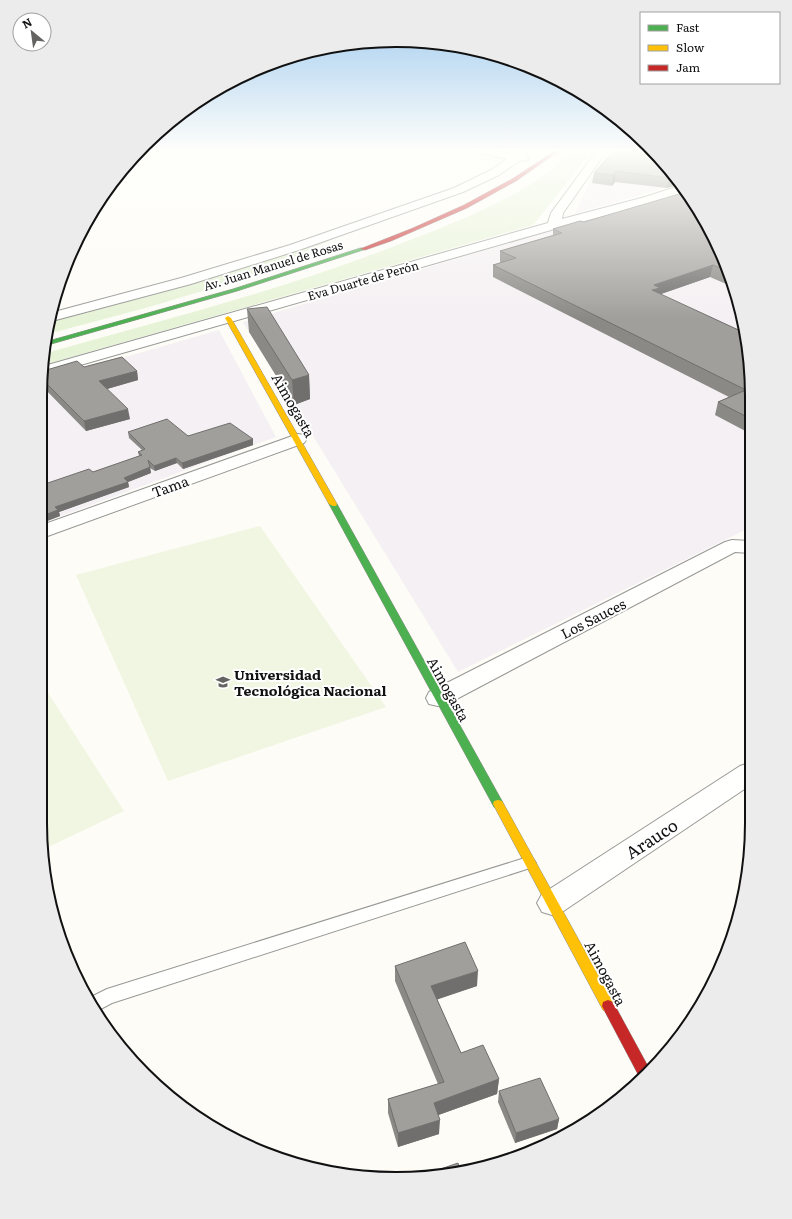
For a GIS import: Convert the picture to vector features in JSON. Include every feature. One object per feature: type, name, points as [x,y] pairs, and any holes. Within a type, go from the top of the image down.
[{"type":"main road","name":"Av. Juan Manuel de Rosas","points":[[53,335],[250,280],[334,253],[449,206]]},
{"type":"main road","name":"Av. Juan Manuel de Rosas","points":[[51,342],[258,284],[392,239],[467,206]]},
{"type":"main road","name":"Aimogasta","points":[[228,318],[298,439],[528,863],[552,903],[643,1070]]},
{"type":"street","points":[[57,316],[170,286],[267,257],[409,206]]},
{"type":"street","points":[[554,225],[557,213],[562,206]]},
{"type":"street","name":"Eva Duarte de Perón","points":[[48,369],[554,225],[627,206]]},
{"type":"street","name":"Tama","points":[[47,530],[298,439]]},
{"type":"street","name":"Los Sauces","points":[[438,698],[732,546],[745,547]]},
{"type":"street","name":"Arauco","points":[[552,903],[745,777]]},
{"type":"lane","points":[[97,1002],[107,997],[528,863]]},
{"type":"shaded area","points":[[579,206],[602,206],[575,214]]},
{"type":"shaded area","points":[[636,206],[688,206],[709,242],[718,262],[733,306],[742,350],[745,396],[745,530],[458,672],[243,322]]},
{"type":"shaded area","points":[[219,330],[276,437],[47,521],[48,380]]},
{"type":"green space","points":[[491,206],[548,206],[533,225],[49,363],[50,352],[306,278],[411,240]]},
{"type":"green space","points":[[351,231],[249,277],[149,307],[53,333],[56,319],[252,265]]},
{"type":"green space","points":[[260,526],[386,707],[168,781],[76,575]]},
{"type":"green space","points":[[47,691],[124,811],[48,847]]},
{"type":"building","points":[[639,206],[688,206],[709,242],[720,268],[713,265],[654,285],[660,288],[652,290],[738,330],[742,350],[745,389],[493,265],[516,258],[500,251],[562,233],[553,229],[580,221],[584,222]]},
{"type":"building","points":[[267,307],[309,375],[292,380],[247,309]]},
{"type":"building","points":[[122,357],[137,371],[99,381],[128,409],[84,421],[48,384],[48,369],[77,361],[84,367]]},
{"type":"building","points":[[745,391],[745,416],[718,402]]},
{"type":"building","points":[[167,419],[188,436],[230,423],[253,439],[182,463],[176,458],[154,466],[148,460],[150,467],[124,478],[128,482],[55,507],[58,510],[47,514],[47,483],[89,469],[93,472],[142,455],[138,452],[145,449],[128,432]]},
{"type":"building","points":[[465,942],[478,971],[431,986],[461,1053],[483,1045],[499,1079],[434,1103],[440,1120],[398,1133],[388,1099],[444,1082],[395,966]]},
{"type":"building","points":[[540,1078],[559,1119],[516,1133],[499,1091]]},
{"type":"building","points":[[458,1163],[459,1166],[442,1169],[440,1169]]},
{"type":"traffic: fast","points":[[51,342],[235,290],[363,249]]},
{"type":"traffic: fast","points":[[333,504],[498,804]]},
{"type":"traffic: slow","points":[[228,318],[333,504]]},
{"type":"traffic: slow","points":[[498,804],[608,1006]]},
{"type":"traffic: jam","points":[[363,249],[389,240],[466,206]]},
{"type":"traffic: jam","points":[[608,1006],[643,1070]]},
{"type":"place","name":"Universidad Tecnológica Nacional","points":[[223,682]]}]
